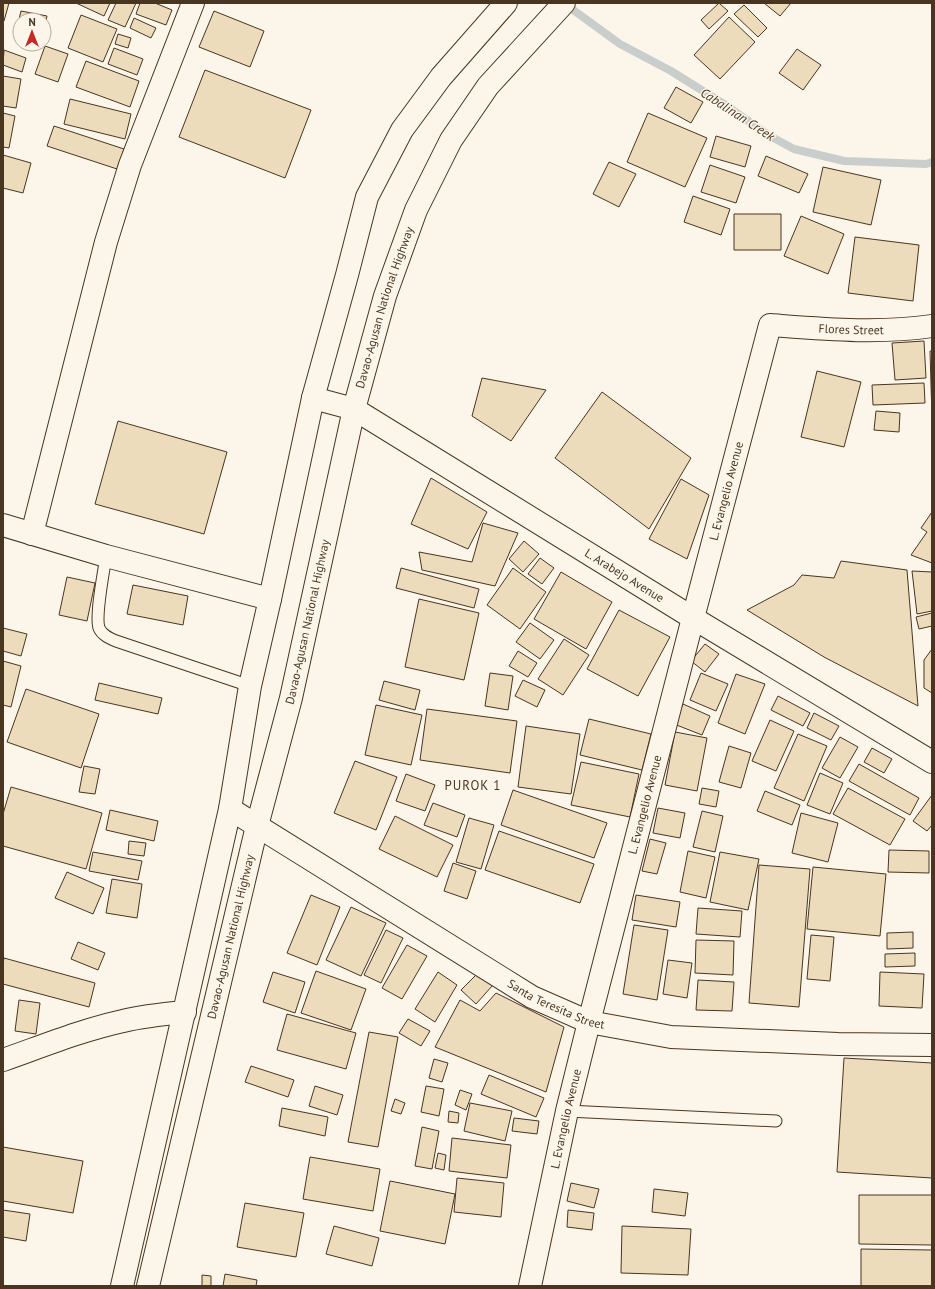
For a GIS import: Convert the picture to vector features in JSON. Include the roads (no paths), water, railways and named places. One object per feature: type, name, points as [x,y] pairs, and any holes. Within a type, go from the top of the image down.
[{"type":"main road","points":[[32,534],[106,242],[130,165],[193,3]]},
{"type":"main road","points":[[122,1286],[230,809],[250,686],[313,398],[347,275],[366,197],[402,130],[441,77],[506,3]]},
{"type":"main road","name":"Davao-Agusan National Highway","points":[[148,1286],[257,826],[293,690],[354,409],[385,296],[416,210],[451,140],[488,86],[564,3]]},
{"type":"main road","name":"Flores Street","points":[[770,325],[860,332],[932,326]]},
{"type":"main road","name":"L. Evangelio Avenue","points":[[530,1286],[567,1111],[589,1022],[770,325]]},
{"type":"main road","name":"L. Arabejo Avenue","points":[[313,398],[354,409],[693,618],[932,762]]},
{"type":"main road","points":[[3,525],[106,556],[270,599]]},
{"type":"main road","name":"Santa Teresita Street","points":[[230,809],[532,997],[589,1022],[671,1037],[838,1044],[932,1044]]},
{"type":"main road","points":[[3,1060],[124,1020],[185,1012]]},
{"type":"main road","points":[[161,1115],[187,1122]]},
{"type":"lane","points":[[106,556],[98,616],[100,629],[104,634],[116,641],[250,686]]},
{"type":"lane","points":[[567,1111],[776,1121]]},
{"type":"waterway","name":"Cabalinan Creek","points":[[565,4],[620,44],[671,71],[727,106],[770,136],[794,149],[844,161],[926,164],[932,162]]},
{"type":"district","name":"PUROK 1","points":[[473,785]]}]
